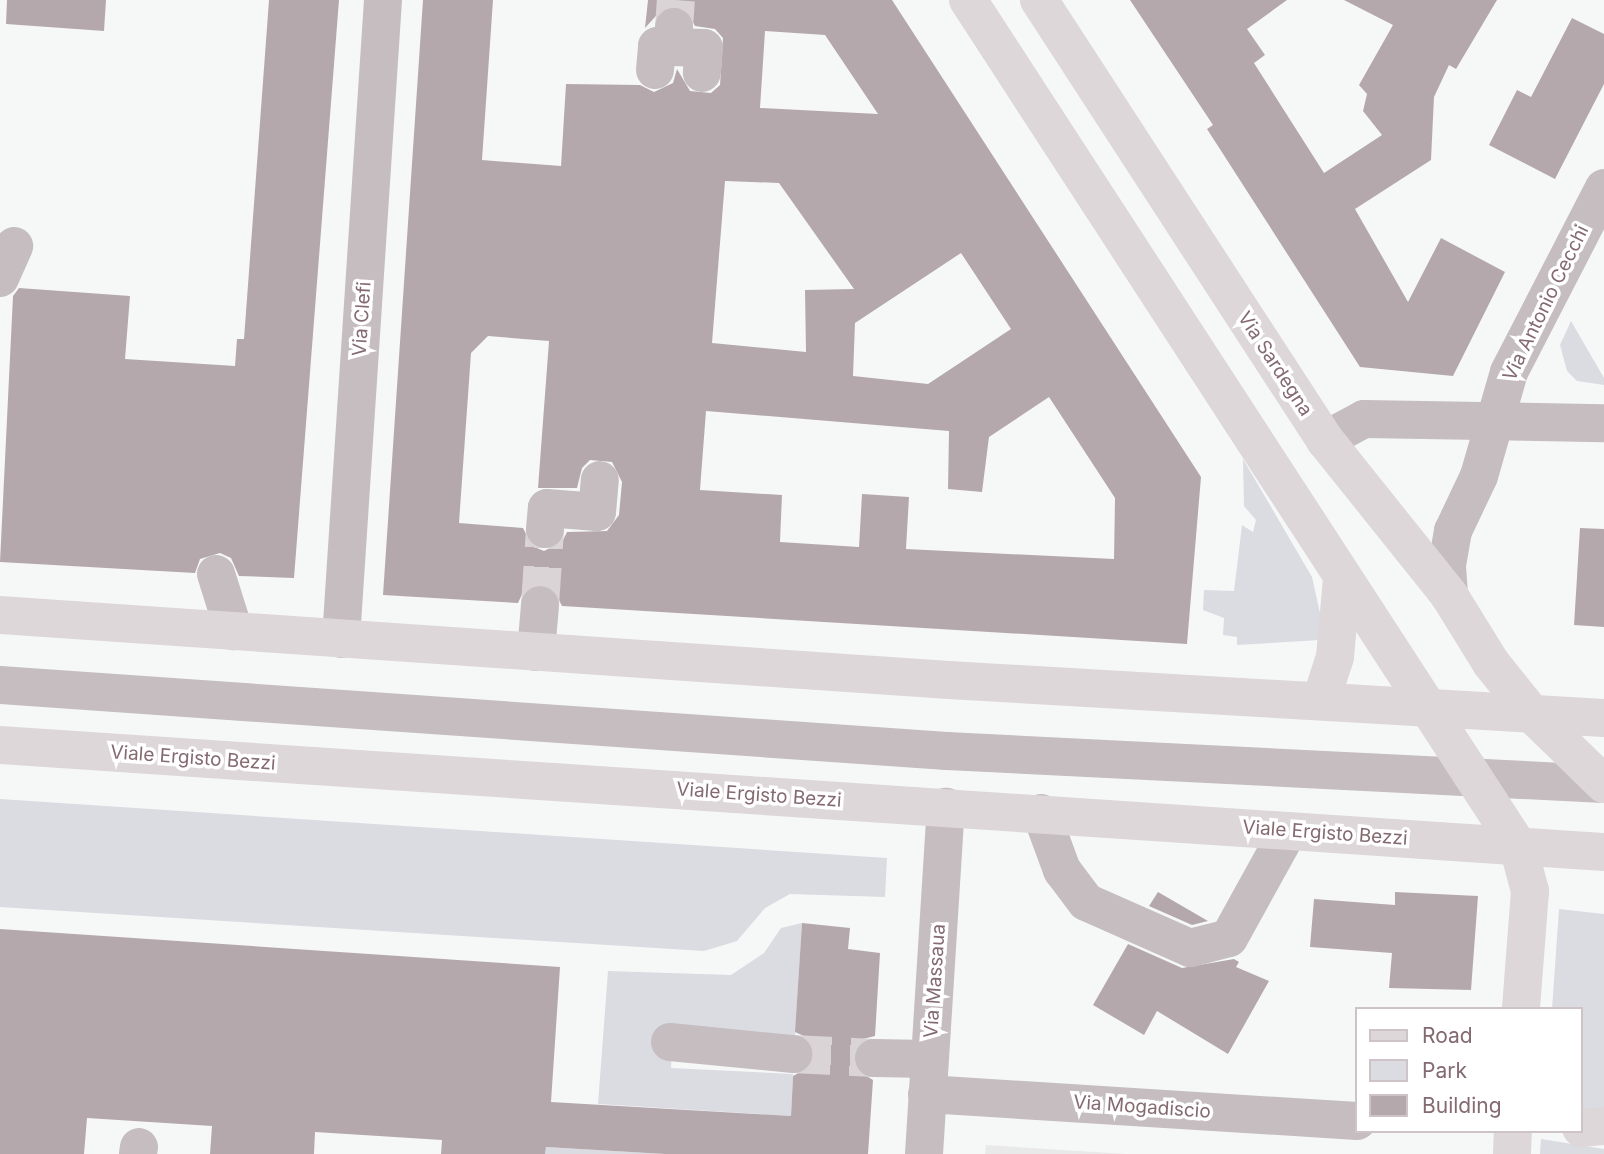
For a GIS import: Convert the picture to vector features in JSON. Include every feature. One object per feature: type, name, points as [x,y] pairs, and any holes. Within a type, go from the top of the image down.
[{"type":"main road","points":[[968,0],[1518,846],[1530,891],[1521,1007]]},
{"type":"main road","name":"Via Sardegna","points":[[1039,0],[1325,440],[1449,595],[1490,663],[1531,713],[1604,784]]},
{"type":"main road","points":[[1276,474],[1325,440]]},
{"type":"main road","points":[[1321,700],[1335,657],[1342,579]]},
{"type":"main road","points":[[0,615],[536,652],[1604,718]]},
{"type":"main road","name":"Viale Ergisto Bezzi","points":[[0,745],[1604,852]]},
{"type":"main road","points":[[1583,1128],[1604,1126]]},
{"type":"main road","points":[[1512,1154],[1513,1133]]},
{"type":"street","name":"Via Clefi","points":[[341,639],[383,0]]},
{"type":"street","points":[[668,48],[704,48],[702,73]]},
{"type":"street","name":"Via Antonio Cecchi","points":[[1449,595],[1447,565],[1453,531],[1479,476],[1518,354],[1604,188]]},
{"type":"street","points":[[1325,440],[1364,419],[1604,423]]},
{"type":"street","points":[[545,529],[547,508],[597,512],[600,480]]},
{"type":"street","points":[[216,574],[234,631]]},
{"type":"street","points":[[536,652],[540,605]]},
{"type":"street","points":[[0,685],[947,751],[1472,775],[1604,784]]},
{"type":"street","name":"Via Massaua","points":[[924,1154],[946,807]]},
{"type":"street","points":[[1041,813],[1062,870],[1086,902],[1190,948],[1229,938],[1288,831]]},
{"type":"street","points":[[670,1042],[793,1054]]},
{"type":"street","name":"Via Mogadiscio","points":[[874,1058],[928,1076],[1356,1121]]},
{"type":"shaded area","points":[[986,1145],[1127,1154],[985,1154]]},
{"type":"green space","points":[[1571,321],[1604,378],[1604,385],[1577,381],[1567,371],[1560,345]]},
{"type":"green space","points":[[1243,459],[1312,577],[1320,613],[1320,640],[1237,645],[1237,637],[1223,635],[1224,618],[1203,610],[1204,590],[1234,591],[1242,525],[1253,532],[1256,520],[1244,506]]},
{"type":"green space","points":[[0,799],[887,858],[885,897],[790,894],[765,908],[737,941],[704,951],[0,907]]},
{"type":"green space","points":[[1559,909],[1604,914],[1604,1117],[1583,1115],[1583,1007],[1552,1007]]},
{"type":"green space","points":[[802,923],[795,1037],[673,1026],[671,1068],[793,1074],[791,1116],[598,1104],[608,971],[731,975],[764,953],[781,928]]},
{"type":"green space","points":[[1541,1139],[1604,1149],[1604,1154],[1540,1154]]},
{"type":"green space","points":[[546,1147],[665,1154],[545,1154]]},
{"type":"building","points":[[7,0],[106,0],[104,31],[6,24]]},
{"type":"building","points":[[269,0],[339,0],[294,578],[239,576],[231,558],[220,553],[200,559],[195,573],[0,562],[13,296],[19,288],[130,296],[125,359],[235,366],[237,339],[244,339]]},
{"type":"building","points":[[423,0],[493,0],[482,160],[561,166],[566,84],[640,85],[654,92],[673,83],[677,69],[690,91],[711,93],[720,85],[723,38],[715,29],[695,26],[686,9],[676,5],[663,8],[645,28],[648,0],[892,0],[1201,477],[1187,644],[562,606],[553,588],[541,583],[523,592],[518,603],[383,595]],"holes":[[[765,31],[825,35],[878,114],[760,108]],[[725,181],[779,183],[854,289],[805,290],[806,352],[712,343]],[[961,253],[1011,329],[928,384],[853,376],[855,323]],[[488,336],[549,341],[538,488],[577,488],[582,468],[590,460],[612,462],[622,482],[619,515],[607,531],[567,532],[562,542],[544,551],[532,546],[523,528],[459,523],[471,353]],[[1049,397],[1115,498],[1114,559],[906,549],[909,497],[862,494],[859,547],[780,542],[782,495],[700,490],[706,411],[949,431],[948,489],[982,492],[989,437]]]},
{"type":"building","points":[[1130,0],[1287,0],[1247,29],[1265,55],[1254,63],[1324,173],[1382,135],[1363,111],[1367,94],[1359,85],[1393,25],[1344,0],[1497,0],[1456,69],[1449,65],[1434,97],[1431,160],[1355,209],[1408,302],[1441,238],[1505,272],[1453,376],[1360,367],[1207,129],[1213,125]]},
{"type":"building","points":[[1572,18],[1604,34],[1604,84],[1555,179],[1489,145],[1517,90],[1531,97]]},
{"type":"building","points":[[1580,528],[1604,529],[1604,627],[1574,625]]},
{"type":"building","points":[[1158,892],[1208,921],[1192,925],[1149,906]]},
{"type":"building","points":[[1395,892],[1478,896],[1471,990],[1389,988],[1392,953],[1310,947],[1314,899],[1395,905]]},
{"type":"building","points":[[802,923],[850,928],[848,949],[880,953],[875,1036],[863,1039],[852,1057],[855,1069],[873,1080],[868,1154],[665,1154],[546,1147],[545,1154],[441,1154],[442,1140],[315,1132],[314,1154],[210,1154],[212,1126],[87,1118],[84,1154],[0,1154],[0,929],[560,967],[551,1102],[791,1116],[793,1076],[810,1067],[815,1055],[806,1037],[795,1032]]},
{"type":"building","points":[[1128,944],[1182,968],[1234,959],[1239,962],[1236,967],[1269,981],[1228,1054],[1157,1011],[1144,1035],[1093,1005]]},
{"type":"tunnel","points":[[674,27],[676,0]]},
{"type":"tunnel","points":[[540,605],[545,529]]},
{"type":"tunnel","points":[[793,1054],[874,1058]]}]
